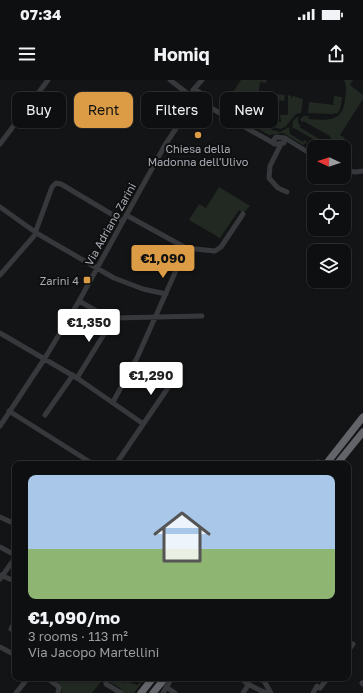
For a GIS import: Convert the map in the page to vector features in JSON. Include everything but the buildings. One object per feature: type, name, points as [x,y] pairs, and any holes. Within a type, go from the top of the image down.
[{"type":"highway","points":[[328,461],[363,417]]},
{"type":"highway","points":[[339,461],[363,432]]},
{"type":"highway","points":[[138,693],[147,681]]},
{"type":"highway","points":[[141,693],[151,681]]},
{"type":"highway","points":[[148,693],[158,681]]},
{"type":"highway","points":[[153,693],[163,681]]},
{"type":"street","points":[[0,144],[2,138],[48,80]]},
{"type":"street","points":[[170,80],[188,92]]},
{"type":"street","points":[[194,92],[202,80]]},
{"type":"street","points":[[200,92],[202,80]]},
{"type":"street","points":[[212,109],[274,144],[283,142]]},
{"type":"street","name":"Via Adriano Zarini","points":[[0,426],[45,358],[79,301],[165,145],[176,128]]},
{"type":"street","points":[[263,138],[276,137],[283,142],[296,145],[307,152]]},
{"type":"street","points":[[276,137],[273,141],[276,153]]},
{"type":"street","points":[[283,142],[270,166],[269,178],[278,188],[287,192]]},
{"type":"street","points":[[351,171],[363,171]]},
{"type":"street","points":[[0,275],[29,243],[35,232],[52,187],[56,183],[61,184],[123,220]]},
{"type":"street","points":[[0,207],[35,232],[114,278],[166,294]]},
{"type":"street","points":[[126,215],[186,248],[219,250],[243,214]]},
{"type":"street","points":[[113,402],[137,358],[186,248]]},
{"type":"street","points":[[79,301],[100,313],[114,318],[202,316]]},
{"type":"street","points":[[45,415],[75,376],[114,318]]},
{"type":"street","points":[[0,333],[75,376],[142,423]]},
{"type":"street","points":[[118,461],[142,423],[174,379]]},
{"type":"street","points":[[9,411],[88,461]]},
{"type":"street","points":[[0,517],[12,523]]},
{"type":"street","points":[[0,547],[12,555]]},
{"type":"street","points":[[12,561],[1,577],[12,580]]},
{"type":"street","points":[[0,647],[12,653]]},
{"type":"street","points":[[16,693],[26,681]]},
{"type":"street","points":[[51,681],[59,687],[58,693]]},
{"type":"street","points":[[106,681],[121,693]]},
{"type":"street","points":[[163,693],[170,681]]},
{"type":"street","points":[[244,681],[256,690],[264,692],[265,681]]},
{"type":"street","points":[[265,681],[271,693]]},
{"type":"street","points":[[313,693],[317,686],[319,690],[326,681]]},
{"type":"street","points":[[243,693],[249,684]]},
{"type":"street","points":[[166,687],[175,693]]},
{"type":"shaded area","points":[[241,80],[267,80],[266,83],[260,82],[259,91],[266,92],[233,92]]},
{"type":"shaded area","points":[[344,80],[353,80],[350,85],[363,95],[363,99],[340,135],[345,138],[344,140],[331,140],[330,136],[303,121],[302,123],[300,119],[304,116],[309,116],[308,119],[322,120],[337,116],[344,107],[346,85]]},
{"type":"shaded area","points":[[278,94],[285,95],[284,101],[278,100]]},
{"type":"shaded area","points":[[288,95],[291,96],[291,99],[293,96],[303,99],[301,113],[296,114],[286,126],[281,129],[277,128],[278,122],[281,122],[280,115],[288,115]]},
{"type":"shaded area","points":[[334,96],[342,97],[341,106],[338,113],[308,113],[309,102],[335,105],[333,103]]},
{"type":"shaded area","points":[[298,116],[298,123],[301,126],[299,127],[321,140],[315,140],[294,128],[292,129],[293,121]]},
{"type":"shaded area","points":[[289,127],[290,134],[303,142],[305,140],[307,142],[303,145],[283,133],[269,135],[257,128],[270,128],[280,132]]},
{"type":"shaded area","points":[[219,187],[250,206],[243,213],[239,210],[220,238],[189,220],[199,204],[206,208]]},
{"type":"shaded area","points":[[56,681],[101,681],[92,693],[62,693],[61,685]]},
{"type":"shaded area","points":[[108,681],[121,681],[124,683],[129,681],[137,685],[143,681],[134,693],[124,693],[120,688]]},
{"type":"place","name":"Chiesa della Madonna dell'Ulivo","points":[[198,135]]},
{"type":"place","name":"Zarini 4","points":[[87,280]]}]
